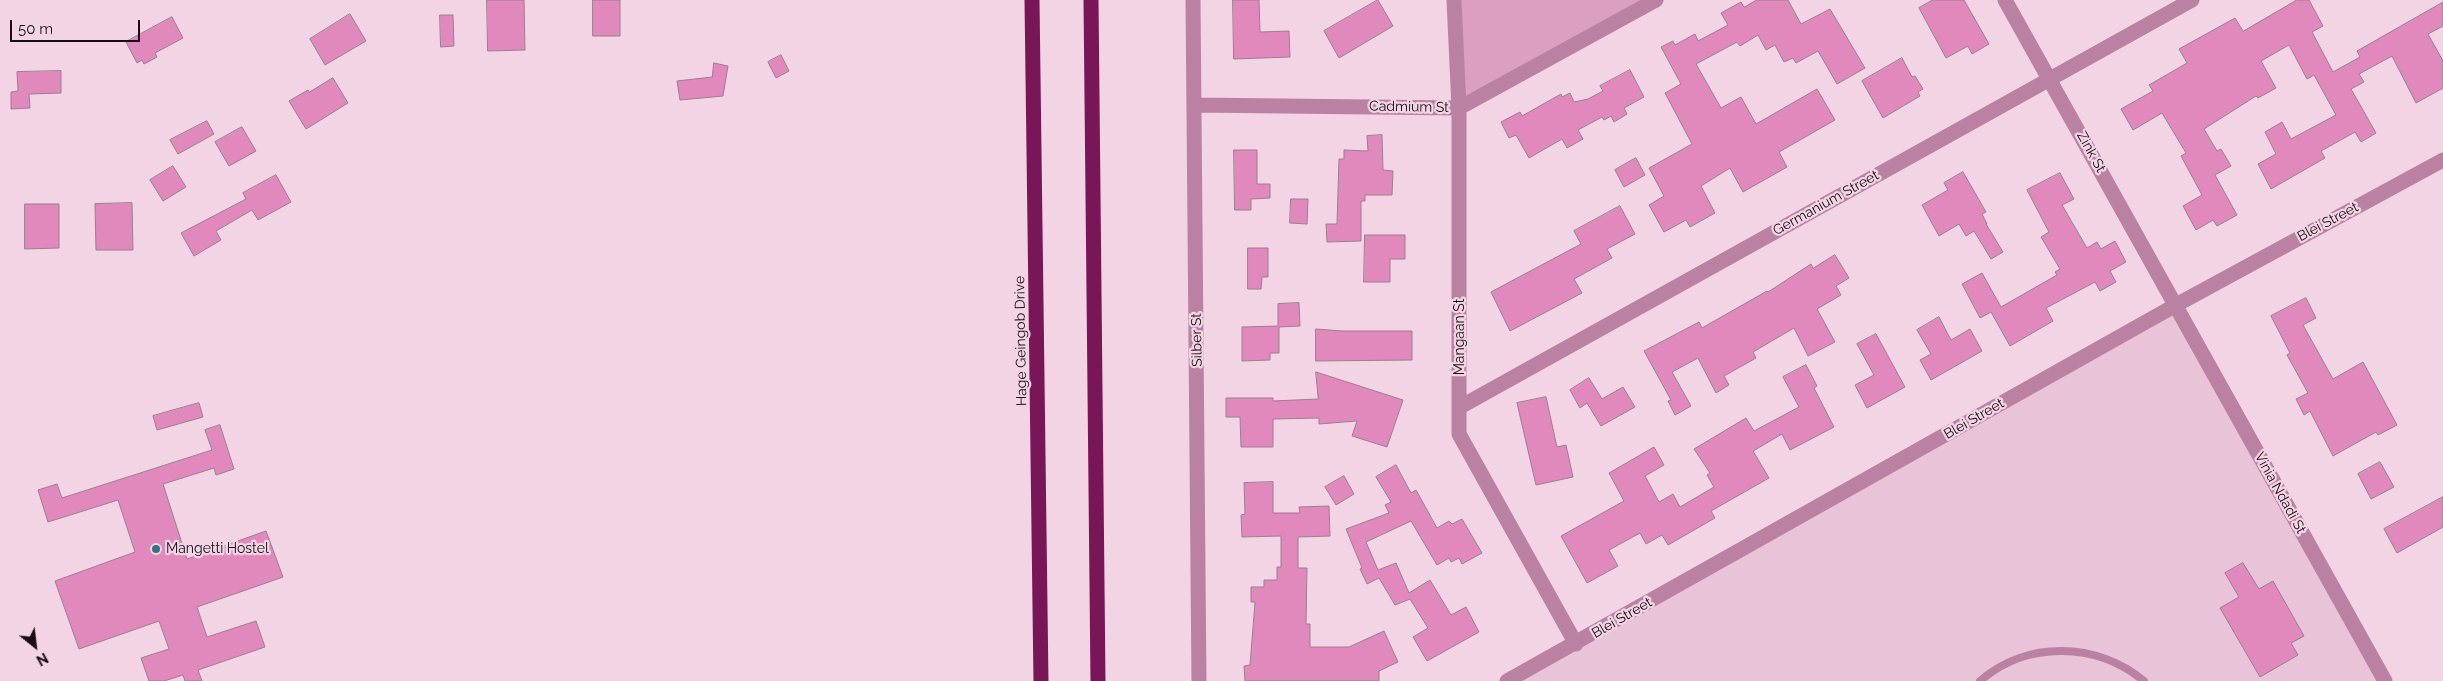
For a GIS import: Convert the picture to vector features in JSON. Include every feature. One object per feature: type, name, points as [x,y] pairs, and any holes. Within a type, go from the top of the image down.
[{"type":"highway","name":"Hage Geingob Drive","points":[[1032,0],[1041,681]]},
{"type":"highway","points":[[1091,0],[1098,681]]},
{"type":"street","name":"Silber St","points":[[1193,0],[1199,681]]},
{"type":"street","name":"Mangaan St","points":[[1454,0],[1459,108],[1460,407],[1458,428],[1462,440],[1576,644]]},
{"type":"street","name":"Cadmium St","points":[[1195,105],[1459,108],[1656,0]]},
{"type":"street","name":"Zink St","points":[[2005,0],[2176,304]]},
{"type":"street","name":"Germanium Street","points":[[1460,407],[2192,0]]},
{"type":"street","name":"Blei Street","points":[[1507,681],[1576,644],[2176,304],[2443,160]]},
{"type":"street","name":"Vinia Ndadi St","points":[[2176,304],[2385,681]]},
{"type":"lane","points":[[1980,681],[2008,664],[2039,652],[2064,649],[2101,656],[2134,672],[2144,681]]},
{"type":"shaded area","points":[[1454,0],[1656,0],[1459,108]]},
{"type":"shaded area","points":[[2176,305],[2385,681],[1509,681]]},
{"type":"building","points":[[487,0],[524,0],[525,50],[488,51]]},
{"type":"building","points":[[593,0],[620,0],[620,36],[593,36]]},
{"type":"building","points":[[1233,0],[1259,0],[1260,32],[1289,31],[1290,57],[1234,59]]},
{"type":"building","points":[[1378,0],[1393,26],[1339,58],[1324,31]]},
{"type":"building","points":[[1757,0],[1788,0],[1801,24],[1830,9],[1865,68],[1837,84],[1818,51],[1796,63],[1793,58],[1784,62],[1775,45],[1766,50],[1758,35],[1740,46],[1737,42],[1696,64],[1721,108],[1741,97],[1756,124],[1817,89],[1835,120],[1779,152],[1787,167],[1743,192],[1730,168],[1701,186],[1715,213],[1690,227],[1686,220],[1664,232],[1649,205],[1664,196],[1649,168],[1692,144],[1665,93],[1681,84],[1661,47],[1673,41],[1675,45],[1695,34],[1698,41],[1728,25],[1721,13],[1741,2],[1744,7]]},
{"type":"building","points":[[1933,0],[1964,0],[1989,44],[1972,54],[1968,46],[1946,58],[1919,8]]},
{"type":"building","points":[[2297,0],[2309,0],[2323,26],[2312,32],[2333,72],[2360,57],[2357,51],[2443,2],[2443,26],[2428,34],[2443,61],[2443,88],[2416,103],[2392,56],[2359,74],[2364,82],[2351,89],[2376,133],[2361,142],[2355,132],[2321,151],[2325,158],[2271,189],[2258,164],[2276,154],[2265,132],[2282,122],[2291,139],[2336,115],[2314,75],[2307,79],[2289,45],[2261,61],[2276,88],[2258,98],[2256,96],[2204,129],[2217,151],[2221,149],[2231,166],[2215,175],[2237,215],[2217,226],[2213,220],[2196,230],[2183,206],[2202,195],[2181,156],[2186,153],[2162,113],[2133,130],[2121,109],[2153,91],[2149,85],[2187,63],[2179,49],[2235,18],[2243,31]]},
{"type":"building","points":[[350,14],[366,41],[325,65],[310,39]]},
{"type":"building","points":[[440,15],[453,15],[454,46],[441,47]]},
{"type":"building","points":[[172,17],[183,38],[155,53],[157,57],[144,64],[142,60],[137,63],[126,42]]},
{"type":"building","points":[[781,55],[789,71],[776,78],[768,62]]},
{"type":"building","points":[[1902,58],[1912,77],[1915,76],[1923,89],[1918,92],[1920,96],[1883,118],[1862,81]]},
{"type":"building","points":[[714,63],[728,66],[723,96],[680,100],[677,81],[712,77]]},
{"type":"building","points":[[1630,70],[1644,97],[1624,108],[1627,114],[1614,122],[1611,116],[1604,120],[1602,117],[1578,130],[1583,139],[1567,148],[1562,139],[1529,158],[1516,135],[1509,138],[1501,122],[1520,112],[1522,116],[1561,94],[1562,97],[1570,93],[1574,102],[1588,99],[1603,91],[1600,86]]},
{"type":"building","points":[[61,71],[61,93],[29,94],[30,108],[11,109],[11,92],[18,91],[17,72]]},
{"type":"building","points":[[333,78],[348,103],[306,129],[289,101]]},
{"type":"building","points":[[207,121],[214,134],[178,154],[170,140]]},
{"type":"building","points":[[242,127],[256,151],[229,166],[215,142]]},
{"type":"building","points":[[1382,135],[1383,170],[1393,171],[1392,195],[1365,195],[1365,201],[1361,201],[1361,241],[1327,242],[1326,224],[1337,224],[1339,159],[1344,159],[1344,150],[1368,151],[1367,136]]},
{"type":"building","points":[[1234,150],[1257,150],[1257,184],[1270,184],[1270,198],[1251,199],[1251,210],[1235,210]]},
{"type":"building","points":[[1636,158],[1645,175],[1624,187],[1615,170]]},
{"type":"building","points":[[173,166],[186,187],[163,201],[150,180]]},
{"type":"building","points":[[1963,172],[1986,212],[1982,214],[1986,224],[2003,252],[1991,259],[1974,231],[1966,236],[1959,224],[1939,236],[1922,205],[1948,190],[1944,183]]},
{"type":"building","points":[[2060,173],[2074,199],[2062,205],[2087,248],[2097,242],[2101,249],[2115,241],[2126,262],[2110,271],[2116,282],[2100,291],[2095,282],[2046,308],[2053,321],[2010,346],[1991,312],[1980,318],[1962,284],[1982,273],[2001,307],[2057,275],[2055,272],[2060,269],[2041,237],[2049,232],[2027,190]]},
{"type":"building","points":[[276,175],[291,202],[258,220],[252,210],[216,231],[221,240],[194,256],[181,233],[246,199],[243,193]]},
{"type":"building","points":[[1291,199],[1308,199],[1307,224],[1290,223]]},
{"type":"building","points":[[132,203],[133,250],[96,250],[95,204]]},
{"type":"building","points":[[25,204],[59,204],[59,248],[25,249]]},
{"type":"building","points":[[1620,206],[1635,234],[1607,249],[1612,258],[1574,279],[1582,293],[1510,331],[1491,292],[1581,244],[1574,231]]},
{"type":"building","points":[[1365,235],[1405,235],[1405,259],[1390,259],[1390,282],[1364,282]]},
{"type":"building","points":[[1248,248],[1268,248],[1268,277],[1262,277],[1261,289],[1248,289]]},
{"type":"building","points":[[1835,255],[1849,278],[1836,286],[1841,295],[1817,309],[1835,342],[1808,356],[1794,328],[1753,352],[1756,358],[1724,376],[1729,385],[1716,393],[1698,358],[1672,372],[1691,406],[1675,415],[1668,401],[1671,400],[1644,351],[1699,322],[1702,328],[1768,292],[1811,264],[1813,268]]},
{"type":"building","points":[[2306,298],[2316,318],[2303,325],[2333,379],[2363,362],[2397,425],[2378,435],[2376,432],[2333,456],[2310,411],[2304,415],[2296,399],[2308,393],[2287,355],[2290,353],[2271,316]]},
{"type":"building","points":[[1299,303],[1300,326],[1279,327],[1279,353],[1270,353],[1270,360],[1242,361],[1242,327],[1278,326],[1278,304]]},
{"type":"building","points":[[1939,317],[1951,340],[1970,329],[1982,351],[1931,380],[1920,360],[1931,354],[1917,330]]},
{"type":"building","points":[[1316,329],[1412,331],[1412,360],[1316,361]]},
{"type":"building","points":[[1876,334],[1905,387],[1867,408],[1855,385],[1874,375],[1857,344]]},
{"type":"building","points":[[1806,365],[1817,386],[1814,388],[1834,427],[1790,450],[1782,434],[1753,451],[1769,478],[1711,511],[1715,518],[1668,545],[1662,535],[1646,544],[1640,533],[1609,550],[1618,566],[1587,583],[1561,536],[1624,501],[1609,473],[1654,447],[1664,465],[1645,476],[1659,502],[1673,494],[1680,507],[1714,487],[1707,475],[1710,473],[1694,449],[1746,418],[1754,431],[1799,407],[1783,377]]},
{"type":"building","points":[[1316,372],[1403,400],[1387,447],[1352,436],[1357,421],[1319,424],[1319,418],[1273,419],[1273,447],[1241,447],[1240,417],[1226,417],[1226,398],[1273,398],[1273,401],[1318,399]]},
{"type":"building","points":[[1589,378],[1602,399],[1623,387],[1635,407],[1601,426],[1587,403],[1580,408],[1570,390]]},
{"type":"building","points":[[1546,397],[1557,447],[1566,445],[1573,477],[1536,485],[1517,403]]},
{"type":"building","points":[[199,403],[203,417],[157,430],[153,416]]},
{"type":"building","points":[[220,425],[234,469],[216,475],[214,468],[163,484],[187,559],[266,531],[283,577],[197,607],[207,637],[256,621],[265,647],[198,670],[202,681],[185,681],[183,675],[164,681],[149,681],[141,658],[169,649],[159,621],[79,649],[55,581],[135,552],[118,500],[48,522],[38,490],[57,484],[62,498],[212,450],[205,430]]},
{"type":"building","points":[[2380,462],[2394,487],[2371,499],[2358,474]]},
{"type":"building","points":[[1396,465],[1411,493],[1416,490],[1437,528],[1449,521],[1452,524],[1462,519],[1482,553],[1462,564],[1459,558],[1451,562],[1449,558],[1437,565],[1411,521],[1366,542],[1378,570],[1396,563],[1409,593],[1430,580],[1451,615],[1466,607],[1479,632],[1427,661],[1413,637],[1428,628],[1410,599],[1395,605],[1379,578],[1367,584],[1346,529],[1389,513],[1385,505],[1391,502],[1376,477]]},
{"type":"building","points":[[1344,476],[1354,494],[1336,505],[1325,487]]},
{"type":"building","points":[[1273,482],[1273,513],[1300,513],[1299,507],[1329,506],[1330,536],[1298,537],[1298,568],[1307,568],[1306,624],[1310,624],[1310,647],[1349,647],[1384,631],[1398,662],[1379,671],[1379,681],[1245,681],[1244,666],[1250,665],[1255,602],[1251,602],[1251,587],[1264,587],[1264,580],[1277,580],[1277,567],[1281,567],[1281,536],[1242,537],[1241,515],[1245,514],[1244,483]]},
{"type":"building","points":[[2443,497],[2443,527],[2397,553],[2384,529]]},
{"type":"building","points":[[2243,563],[2259,589],[2273,581],[2304,636],[2291,643],[2298,655],[2260,677],[2220,608],[2239,597],[2225,573]]},
{"type":"place","name":"Mangetti Hostel","points":[[156,549]]}]
